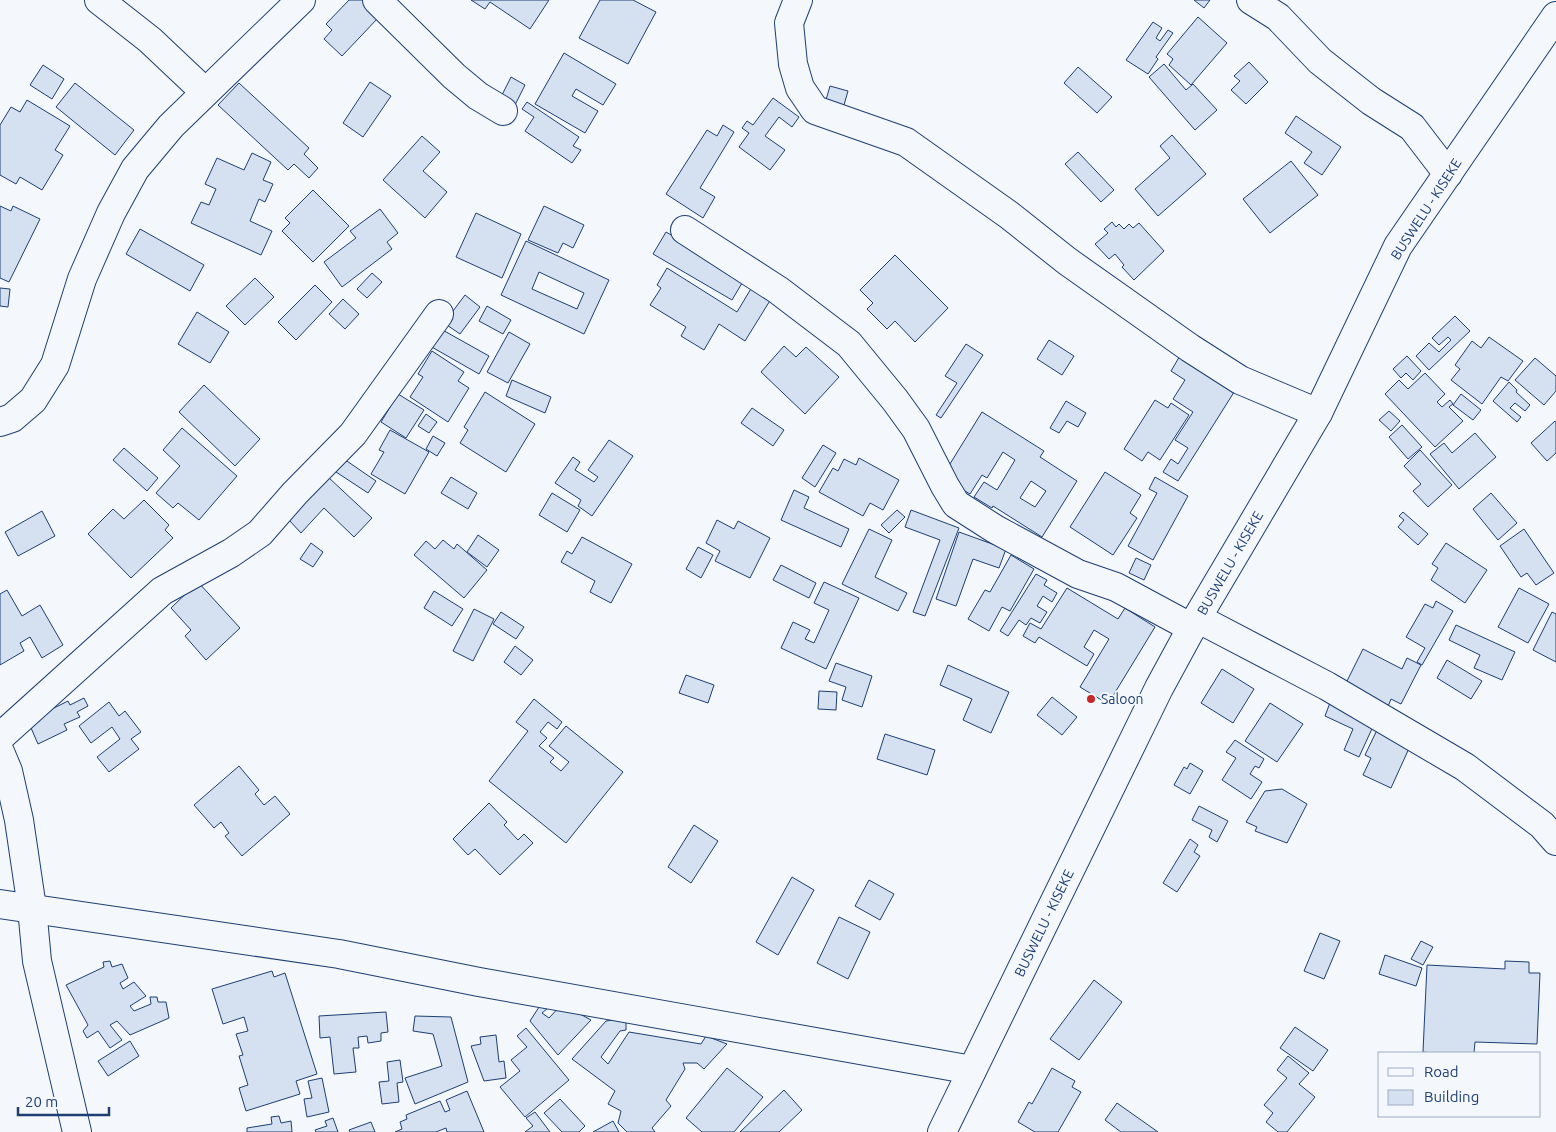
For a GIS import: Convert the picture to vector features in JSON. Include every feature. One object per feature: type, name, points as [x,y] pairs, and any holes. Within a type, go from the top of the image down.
[{"type":"street","points":[[99,0],[150,40],[205,92]]},
{"type":"street","points":[[0,422],[12,418],[33,400],[55,365],[82,278],[111,212],[136,169],[170,126],[301,0]]},
{"type":"street","points":[[377,0],[454,76],[478,96],[503,111]]},
{"type":"street","points":[[798,0],[789,22],[793,64],[800,88],[815,110],[906,142],[962,180],[1067,261],[1190,348],[1240,380],[1318,413]]},
{"type":"street","points":[[1251,0],[1278,18],[1327,67],[1371,101],[1412,127],[1448,174]]},
{"type":"street","name":"BUSWELU - KISEKE","points":[[942,1132],[1159,688],[1194,623],[1318,413],[1398,246],[1555,20]]},
{"type":"street","points":[[685,230],[778,290],[848,344],[895,400],[916,429],[956,504],[1078,574],[1116,587],[1327,686],[1465,767],[1542,825],[1556,841]]},
{"type":"street","points":[[0,737],[162,590],[231,553],[260,533],[295,493],[354,434],[439,314]]},
{"type":"street","points":[[0,752],[8,771],[19,820],[32,908],[37,961],[77,1132]]},
{"type":"street","points":[[0,904],[339,954],[479,982],[972,1070]]},
{"type":"building","points":[[349,0],[362,0],[379,17],[342,56],[324,39],[332,30],[326,24]]},
{"type":"building","points":[[471,0],[549,0],[530,29],[490,2],[485,9]]},
{"type":"building","points":[[600,0],[633,0],[656,12],[628,64],[579,38]]},
{"type":"building","points":[[1194,0],[1210,0],[1204,8]]},
{"type":"building","points":[[1198,17],[1227,43],[1191,85],[1169,65],[1173,59],[1167,54]]},
{"type":"building","points":[[1153,22],[1162,28],[1156,38],[1160,41],[1168,30],[1173,33],[1156,57],[1158,59],[1148,74],[1126,60]]},
{"type":"building","points":[[564,53],[616,84],[603,105],[576,89],[572,96],[598,111],[585,133],[535,104]]},
{"type":"building","points":[[1249,62],[1268,82],[1246,104],[1231,90],[1240,81],[1234,76]]},
{"type":"building","points":[[1164,64],[1186,90],[1193,84],[1217,110],[1195,130],[1149,77]]},
{"type":"building","points":[[43,65],[64,79],[52,99],[30,85]]},
{"type":"building","points":[[1078,67],[1112,97],[1097,113],[1064,83]]},
{"type":"building","points":[[511,77],[525,85],[515,105],[501,97]]},
{"type":"building","points":[[370,82],[391,96],[363,137],[343,123]]},
{"type":"building","points":[[75,83],[134,130],[115,155],[56,107]]},
{"type":"building","points":[[239,83],[309,148],[304,154],[318,168],[309,178],[294,164],[288,170],[218,105]]},
{"type":"building","points":[[830,86],[848,91],[842,112],[824,107]]},
{"type":"building","points":[[773,98],[799,117],[792,127],[779,117],[765,136],[785,150],[770,170],[739,147],[749,133],[742,128],[747,121],[753,125]]},
{"type":"building","points":[[27,100],[70,126],[55,150],[63,155],[42,190],[20,177],[16,184],[0,175],[0,125],[11,107],[20,112]]},
{"type":"building","points":[[527,102],[579,137],[573,146],[581,150],[572,163],[525,131],[534,117],[522,109]]},
{"type":"building","points":[[1296,116],[1341,147],[1322,175],[1304,163],[1312,152],[1285,133]]},
{"type":"building","points":[[723,125],[734,132],[700,188],[715,197],[703,218],[666,194],[707,130],[717,136]]},
{"type":"building","points":[[1172,135],[1206,174],[1158,216],[1135,189],[1170,158],[1160,146]]},
{"type":"building","points":[[422,136],[440,152],[423,171],[447,192],[425,218],[383,180]]},
{"type":"building","points":[[1078,152],[1114,190],[1101,202],[1065,164]]},
{"type":"building","points":[[252,153],[271,162],[263,180],[273,184],[265,202],[259,199],[250,221],[272,231],[261,255],[191,223],[201,202],[209,205],[216,189],[205,184],[217,158],[244,170]]},
{"type":"building","points":[[1291,161],[1318,195],[1270,233],[1243,199]]},
{"type":"building","points":[[313,190],[349,226],[313,262],[282,231],[290,223],[285,218]]},
{"type":"building","points":[[0,206],[11,211],[13,206],[40,219],[9,282],[0,278]]},
{"type":"building","points":[[544,206],[584,225],[573,248],[563,243],[558,253],[528,240]]},
{"type":"building","points":[[380,209],[398,233],[387,242],[392,249],[342,287],[324,262],[356,238],[350,231]]},
{"type":"building","points":[[476,213],[521,234],[502,278],[456,257]]},
{"type":"building","points":[[1112,222],[1116,227],[1119,224],[1124,229],[1129,224],[1133,228],[1139,223],[1164,251],[1134,280],[1122,267],[1124,265],[1115,254],[1109,259],[1095,244],[1108,233],[1104,229]]},
{"type":"building","points":[[140,229],[204,265],[190,291],[126,254]]},
{"type":"building","points":[[666,232],[745,278],[732,300],[653,254]]},
{"type":"building","points":[[526,241],[609,280],[584,334],[501,295]],"holes":[[[539,272],[584,293],[577,309],[532,289]]]},
{"type":"building","points":[[895,255],[948,308],[915,342],[895,321],[887,329],[867,309],[873,303],[860,290]]},
{"type":"building","points":[[667,268],[737,312],[752,287],[771,299],[745,341],[719,324],[704,350],[681,336],[686,327],[650,305],[661,288],[657,285]]},
{"type":"building","points":[[372,273],[382,282],[367,298],[357,289]]},
{"type":"building","points":[[255,278],[274,297],[245,325],[226,306]]},
{"type":"building","points":[[315,285],[332,302],[296,340],[278,322]]},
{"type":"building","points":[[0,288],[10,289],[8,307],[0,306]]},
{"type":"building","points":[[465,295],[480,307],[460,334],[444,323]]},
{"type":"building","points":[[343,299],[359,314],[345,329],[329,314]]},
{"type":"building","points":[[487,306],[511,320],[503,334],[479,321]]},
{"type":"building","points":[[197,312],[229,332],[210,363],[178,344]]},
{"type":"building","points":[[1455,316],[1470,331],[1429,370],[1416,356],[1429,343],[1439,352],[1451,340],[1448,337],[1439,345],[1432,338]]},
{"type":"building","points":[[439,328],[489,356],[479,374],[430,346]]},
{"type":"building","points":[[509,332],[530,344],[508,383],[487,372]]},
{"type":"building","points":[[1489,337],[1523,361],[1508,381],[1501,377],[1482,404],[1451,380],[1460,369],[1455,365],[1472,341],[1481,348]]},
{"type":"building","points":[[1049,340],[1074,356],[1062,375],[1037,359]]},
{"type":"building","points":[[966,344],[983,355],[941,418],[936,415],[957,383],[945,376]]},
{"type":"building","points":[[784,346],[796,357],[806,347],[839,377],[805,414],[761,372]]},
{"type":"building","points":[[432,351],[464,372],[458,381],[469,388],[448,422],[410,397],[423,377],[418,374]]},
{"type":"building","points":[[1181,354],[1236,389],[1178,481],[1163,472],[1171,459],[1178,464],[1188,448],[1175,440],[1193,412],[1173,399],[1185,380],[1171,371]]},
{"type":"building","points":[[1407,356],[1421,371],[1413,380],[1406,373],[1401,378],[1393,369]]},
{"type":"building","points":[[1535,358],[1556,376],[1556,391],[1544,405],[1515,380]]},
{"type":"building","points":[[1425,373],[1445,394],[1437,402],[1442,407],[1450,400],[1453,404],[1449,407],[1463,421],[1435,447],[1385,394],[1399,380],[1408,389]]},
{"type":"building","points":[[512,380],[551,397],[545,413],[506,396]]},
{"type":"building","points":[[1509,382],[1517,390],[1516,392],[1530,405],[1525,411],[1515,403],[1510,408],[1521,417],[1517,422],[1493,401]]},
{"type":"building","points":[[204,385],[260,439],[235,466],[179,412]]},
{"type":"building","points":[[485,392],[535,424],[506,472],[460,443],[468,430],[464,427]]},
{"type":"building","points":[[398,394],[424,410],[406,438],[381,422]]},
{"type":"building","points":[[1461,394],[1481,410],[1473,420],[1453,405]]},
{"type":"building","points":[[1155,400],[1168,408],[1171,403],[1189,415],[1160,460],[1148,452],[1142,461],[1124,449]]},
{"type":"building","points":[[1066,401],[1086,413],[1078,427],[1067,421],[1059,433],[1050,428]]},
{"type":"building","points":[[752,408],[784,430],[773,446],[741,423]]},
{"type":"building","points":[[1389,411],[1400,421],[1391,431],[1379,420]]},
{"type":"building","points":[[982,412],[1044,451],[1040,457],[1077,481],[1042,537],[993,506],[992,508],[974,497],[984,482],[997,490],[1015,460],[1003,452],[987,478],[982,475],[970,494],[955,485],[958,480],[945,472]],"holes":[[[1031,481],[1046,491],[1035,507],[1020,498]]]},
{"type":"building","points":[[426,414],[437,422],[429,433],[418,426]]},
{"type":"building","points":[[1555,421],[1556,453],[1547,461],[1531,443]]},
{"type":"building","points":[[1402,425],[1422,447],[1408,459],[1389,437]]},
{"type":"building","points":[[182,428],[237,476],[199,520],[178,503],[173,508],[156,493],[180,466],[163,450]]},
{"type":"building","points":[[390,430],[429,452],[405,494],[371,474],[384,452],[379,450]]},
{"type":"building","points":[[1475,433],[1496,457],[1459,489],[1430,454],[1444,443],[1452,453]]},
{"type":"building","points":[[433,436],[445,443],[437,456],[426,449]]},
{"type":"building","points":[[609,440],[633,456],[592,516],[578,506],[581,500],[555,483],[573,457],[580,462],[575,470],[594,482],[598,477],[588,470]]},
{"type":"building","points":[[823,445],[836,453],[815,487],[802,478]]},
{"type":"building","points":[[124,448],[158,478],[147,491],[113,460]]},
{"type":"building","points":[[1420,450],[1452,485],[1428,507],[1413,491],[1421,484],[1404,466]]},
{"type":"building","points":[[341,457],[376,481],[368,493],[333,470]]},
{"type":"building","points":[[859,458],[899,480],[883,510],[870,503],[863,516],[819,492],[833,468],[838,471],[844,459],[856,465]]},
{"type":"building","points":[[1105,472],[1141,495],[1130,513],[1137,518],[1113,555],[1070,527]]},
{"type":"building","points":[[328,477],[372,518],[354,537],[324,508],[301,533],[288,519]]},
{"type":"building","points":[[451,477],[477,493],[468,509],[441,493]]},
{"type":"building","points":[[1155,477],[1188,496],[1153,560],[1128,546],[1157,493],[1149,489]]},
{"type":"building","points":[[794,490],[809,497],[804,508],[849,529],[841,547],[781,520]]},
{"type":"building","points":[[552,493],[580,510],[567,532],[539,515]]},
{"type":"building","points":[[1491,493],[1517,523],[1498,540],[1473,509]]},
{"type":"building","points":[[144,500],[169,525],[165,530],[173,538],[131,578],[88,534],[113,509],[124,519]]},
{"type":"building","points":[[897,510],[905,517],[889,533],[881,525]]},
{"type":"building","points":[[911,510],[959,528],[925,616],[913,612],[940,540],[905,527]]},
{"type":"building","points":[[42,511],[55,536],[18,556],[5,532]]},
{"type":"building","points":[[1403,512],[1428,534],[1418,545],[1398,527],[1404,520],[1399,516]]},
{"type":"building","points":[[717,520],[734,529],[738,521],[770,538],[750,578],[715,561],[720,551],[706,543]]},
{"type":"building","points":[[869,529],[892,540],[875,577],[907,593],[898,611],[842,584]]},
{"type":"building","points":[[1524,529],[1554,573],[1536,585],[1527,573],[1521,577],[1500,546]]},
{"type":"building","points":[[959,532],[1006,549],[999,568],[973,559],[956,606],[936,599]]},
{"type":"building","points":[[478,535],[499,550],[487,567],[467,552]]},
{"type":"building","points":[[582,537],[632,564],[611,603],[590,592],[595,581],[561,562],[567,551],[572,554]]},
{"type":"building","points":[[443,540],[454,549],[457,544],[487,570],[464,598],[414,555],[426,541],[435,549]]},
{"type":"building","points":[[311,543],[323,552],[313,567],[300,559]]},
{"type":"building","points":[[1446,543],[1487,570],[1465,603],[1431,580],[1438,568],[1432,564]]},
{"type":"building","points":[[698,547],[713,555],[701,578],[686,569]]},
{"type":"building","points":[[1011,555],[1034,569],[1010,611],[1002,607],[989,631],[968,619],[985,590],[990,592]]},
{"type":"building","points":[[1136,558],[1151,565],[1144,580],[1129,573]]},
{"type":"building","points":[[781,565],[816,583],[809,598],[773,580]]},
{"type":"building","points":[[1036,574],[1047,580],[1044,585],[1057,593],[1052,602],[1043,596],[1037,606],[1047,612],[1040,623],[1031,618],[1026,625],[1019,620],[1008,636],[1000,631]]},
{"type":"building","points":[[198,582],[240,628],[206,660],[185,636],[191,630],[171,608]]},
{"type":"building","points":[[824,582],[859,598],[826,669],[781,648],[793,622],[810,630],[805,639],[814,643],[829,610],[814,603]]},
{"type":"building","points":[[1067,588],[1118,619],[1125,608],[1155,627],[1108,704],[1080,687],[1109,639],[1094,630],[1084,647],[1094,654],[1087,666],[1039,637],[1035,643],[1023,636],[1030,623],[1041,629]]},
{"type":"building","points":[[1519,588],[1549,604],[1528,643],[1498,627]]},
{"type":"building","points":[[7,590],[22,616],[40,605],[63,645],[42,658],[30,637],[20,643],[24,651],[0,665],[0,594]]},
{"type":"building","points":[[434,591],[463,609],[452,626],[424,608]]},
{"type":"building","points":[[1436,601],[1453,611],[1422,665],[1417,662],[1425,648],[1406,637],[1425,604],[1433,608]]},
{"type":"building","points":[[474,609],[494,619],[473,661],[453,651]]},
{"type":"building","points":[[501,612],[524,627],[516,639],[493,624]]},
{"type":"building","points":[[1552,612],[1556,614],[1556,662],[1533,650]]},
{"type":"building","points":[[1456,625],[1515,652],[1502,680],[1474,668],[1480,655],[1449,640]]},
{"type":"building","points":[[515,646],[533,660],[521,675],[504,662]]},
{"type":"building","points":[[1363,649],[1402,669],[1407,658],[1421,665],[1401,704],[1391,699],[1387,709],[1344,687]]},
{"type":"building","points":[[1447,660],[1482,681],[1471,699],[1437,678]]},
{"type":"building","points":[[836,663],[872,676],[862,707],[842,700],[846,687],[829,681]]},
{"type":"building","points":[[948,665],[1009,692],[991,733],[963,720],[972,699],[940,685]]},
{"type":"building","points":[[1222,669],[1254,689],[1233,723],[1201,703]]},
{"type":"building","points":[[686,675],[714,685],[708,703],[679,693]]},
{"type":"building","points":[[819,691],[837,692],[836,710],[818,709]]},
{"type":"building","points":[[1052,697],[1077,717],[1062,735],[1037,715]]},
{"type":"building","points":[[84,698],[88,706],[77,712],[80,717],[64,724],[67,730],[38,744],[28,721],[68,701],[70,705]]},
{"type":"building","points":[[534,699],[562,722],[557,729],[548,722],[540,732],[547,738],[539,746],[554,758],[550,762],[561,771],[569,762],[549,746],[566,726],[623,772],[566,843],[489,781],[528,731],[516,722]]},
{"type":"building","points":[[1331,700],[1376,720],[1359,757],[1344,750],[1353,729],[1325,716]]},
{"type":"building","points":[[109,702],[119,716],[125,711],[141,732],[131,739],[139,749],[109,772],[97,757],[120,739],[112,727],[91,743],[79,726]]},
{"type":"building","points":[[1270,703],[1303,724],[1277,762],[1245,741]]},
{"type":"building","points":[[1378,728],[1411,744],[1391,788],[1363,775],[1371,758],[1365,755]]},
{"type":"building","points":[[885,734],[935,750],[927,775],[877,759]]},
{"type":"building","points":[[1235,740],[1264,759],[1259,768],[1255,766],[1250,774],[1262,782],[1251,799],[1222,780],[1236,758],[1226,752]]},
{"type":"building","points":[[1190,763],[1203,771],[1190,794],[1174,785],[1184,767],[1187,769]]},
{"type":"building","points":[[239,766],[259,790],[255,794],[264,805],[275,796],[290,814],[242,856],[225,836],[229,833],[221,822],[214,828],[194,805]]},
{"type":"building","points":[[1282,789],[1307,804],[1287,843],[1255,831],[1257,827],[1246,822],[1265,791]]},
{"type":"building","points":[[489,803],[507,822],[504,825],[518,840],[524,834],[533,843],[500,875],[475,849],[468,855],[453,839]]},
{"type":"building","points":[[1199,806],[1228,821],[1217,842],[1209,837],[1212,830],[1192,820]]},
{"type":"building","points":[[694,825],[718,841],[691,883],[668,867]]},
{"type":"building","points":[[1190,839],[1198,845],[1194,852],[1200,856],[1177,892],[1163,883]]},
{"type":"building","points":[[792,877],[814,890],[778,955],[756,942]]},
{"type":"building","points":[[869,880],[894,894],[880,920],[855,906]]},
{"type":"building","points":[[839,917],[870,932],[848,979],[817,963]]},
{"type":"building","points":[[1320,933],[1340,941],[1324,979],[1304,971]]},
{"type":"building","points":[[1421,941],[1433,947],[1423,965],[1411,959]]},
{"type":"building","points":[[1385,955],[1422,968],[1416,986],[1379,974]]},
{"type":"building","points":[[110,961],[112,967],[122,964],[128,978],[120,983],[123,989],[134,982],[146,996],[130,1006],[134,1011],[151,1004],[150,997],[157,997],[158,1002],[166,1002],[169,1018],[130,1035],[117,1021],[110,1025],[122,1040],[110,1048],[98,1031],[87,1038],[83,1031],[88,1025],[66,985],[104,967],[103,962]]},
{"type":"building","points":[[1505,961],[1529,962],[1529,973],[1540,973],[1537,1044],[1475,1042],[1474,1052],[1423,1052],[1427,965],[1505,969]]},
{"type":"building","points":[[272,971],[274,977],[285,973],[317,1074],[296,1081],[300,1094],[246,1111],[239,1088],[248,1085],[239,1056],[243,1055],[236,1034],[248,1031],[244,1017],[223,1024],[212,989]]},
{"type":"building","points":[[1094,980],[1122,1002],[1079,1060],[1050,1039]]},
{"type":"building","points":[[541,1004],[548,1008],[542,1013],[549,1018],[562,1004],[591,1020],[558,1055],[530,1021]]},
{"type":"building","points":[[386,1012],[388,1032],[381,1033],[381,1041],[368,1043],[367,1036],[358,1037],[359,1048],[353,1048],[356,1072],[334,1074],[330,1037],[320,1038],[319,1016]]},
{"type":"building","points":[[415,1016],[451,1017],[468,1082],[415,1104],[405,1078],[442,1066],[433,1034],[413,1031]]},
{"type":"building","points":[[626,1018],[626,1030],[620,1031],[601,1057],[608,1064],[629,1032],[701,1044],[706,1036],[727,1044],[704,1069],[697,1063],[683,1063],[685,1069],[666,1100],[671,1106],[652,1128],[655,1132],[627,1132],[618,1123],[621,1111],[608,1104],[615,1091],[572,1059],[606,1021]]},
{"type":"building","points":[[1295,1027],[1328,1050],[1313,1071],[1280,1048]]},
{"type":"building","points":[[526,1028],[569,1080],[525,1117],[500,1087],[520,1071],[511,1060],[527,1047],[517,1036]]},
{"type":"building","points":[[496,1035],[499,1062],[504,1061],[506,1078],[484,1081],[471,1046],[481,1044],[480,1037]]},
{"type":"building","points":[[130,1041],[139,1056],[108,1076],[98,1061]]},
{"type":"building","points":[[1288,1056],[1309,1073],[1299,1084],[1315,1097],[1287,1132],[1278,1132],[1266,1122],[1273,1113],[1264,1105],[1287,1078],[1277,1070]]},
{"type":"building","points":[[400,1060],[403,1082],[397,1083],[399,1102],[382,1104],[379,1082],[389,1081],[387,1062]]},
{"type":"building","points":[[727,1068],[763,1097],[734,1132],[702,1132],[686,1118]]},
{"type":"building","points":[[1052,1068],[1075,1081],[1072,1087],[1081,1092],[1058,1132],[1035,1132],[1018,1122],[1029,1102],[1032,1104]]},
{"type":"building","points":[[322,1078],[329,1112],[307,1117],[304,1099],[312,1098],[308,1081]]},
{"type":"building","points":[[784,1090],[802,1110],[779,1132],[740,1132]]},
{"type":"building","points":[[467,1091],[484,1132],[447,1132],[446,1128],[436,1132],[395,1132],[402,1129],[400,1122],[407,1119],[406,1115],[440,1101],[445,1112],[450,1110],[446,1100]]},
{"type":"building","points":[[560,1099],[585,1126],[579,1132],[562,1132],[544,1113]]},
{"type":"building","points":[[1117,1103],[1158,1132],[1121,1132],[1105,1120]]},
{"type":"building","points":[[535,1112],[550,1132],[525,1132],[533,1126],[526,1118]]},
{"type":"building","points":[[279,1116],[281,1123],[291,1121],[292,1132],[247,1132],[247,1128],[272,1124],[271,1117]]},
{"type":"building","points":[[333,1118],[338,1132],[316,1132],[315,1130],[327,1126],[325,1121]]},
{"type":"building","points":[[613,1121],[619,1132],[593,1132]]},
{"type":"building","points":[[371,1122],[375,1132],[350,1132],[349,1130]]},
{"type":"place","name":"Saloon","points":[[1091,699]]}]
